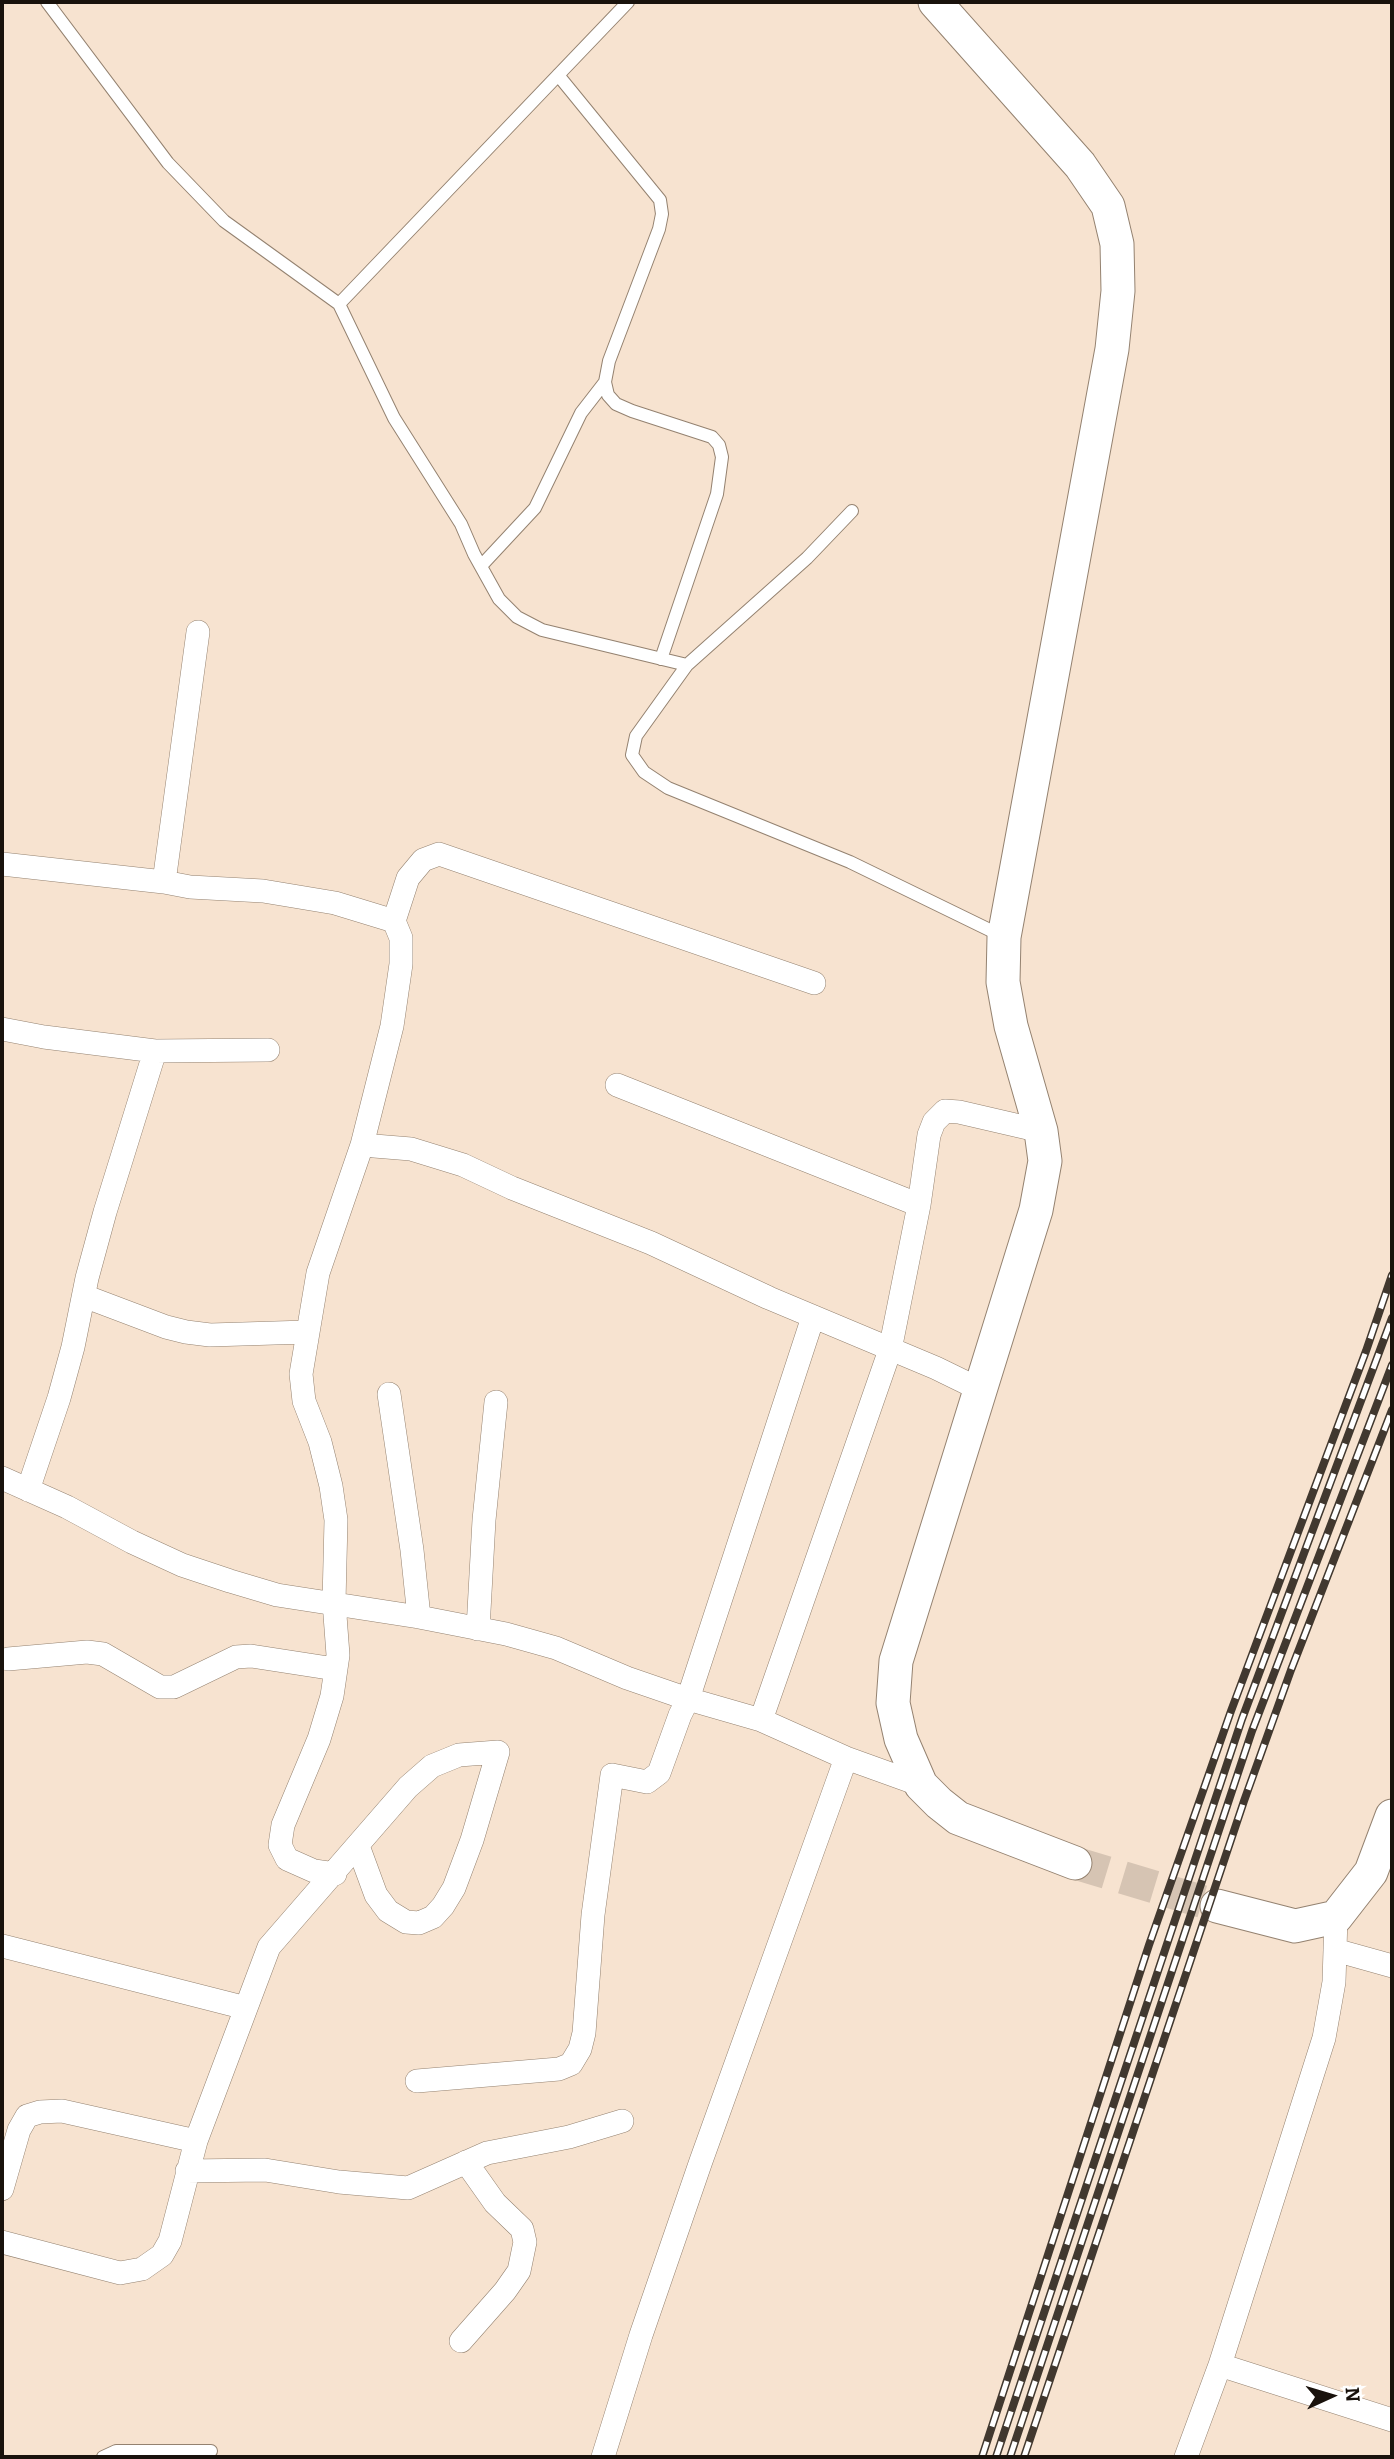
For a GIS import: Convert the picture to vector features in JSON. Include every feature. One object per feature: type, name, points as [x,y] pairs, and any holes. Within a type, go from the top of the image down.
[{"type":"street","points":[[935,2],[1080,165],[1108,206],[1116,244],[1118,292],[1112,349],[1004,937],[1003,982],[1011,1026],[1041,1132],[1045,1161],[1036,1210],[896,1661],[893,1703],[901,1739],[921,1785],[939,1803],[958,1818],[1075,1863]]},
{"type":"street","points":[[164,882],[198,632]]},
{"type":"street","points":[[335,1874],[314,1871],[287,1859],[280,1845],[283,1825],[319,1739],[332,1696],[338,1655],[334,1602],[335,1520],[332,1497],[320,1442],[304,1401],[301,1374],[318,1273],[362,1146],[392,1026],[401,964],[401,938],[394,921],[408,878],[424,860],[439,854],[814,983]]},
{"type":"street","points":[[2,864],[190,887],[262,891],[335,903],[394,921]]},
{"type":"street","points":[[2,1029],[155,1051],[268,1050]]},
{"type":"street","points":[[28,1490],[73,1347],[105,1212],[155,1051]]},
{"type":"street","points":[[617,1085],[919,1205]]},
{"type":"street","points":[[761,1720],[890,1350],[919,1205],[929,1135],[934,1122],[944,1111],[958,1112],[1041,1132]]},
{"type":"street","points":[[362,1146],[411,1149],[463,1166],[651,1243],[979,1389]]},
{"type":"street","points":[[84,1296],[166,1328],[187,1332],[210,1335],[307,1332]]},
{"type":"street","points":[[417,2081],[559,2069],[571,2064],[580,2049],[584,2032],[593,1915],[612,1775],[647,1782],[659,1773],[688,1699],[813,1317]]},
{"type":"street","points":[[388,1394],[412,1550],[419,1617]]},
{"type":"street","points":[[478,1629],[484,1520],[496,1402]]},
{"type":"street","points":[[2,1478],[183,1565],[277,1595],[419,1617],[556,1648],[627,1678],[761,1720],[846,1758],[921,1785]]},
{"type":"street","points":[[8,1659],[103,1654],[160,1687],[174,1687],[236,1657],[251,1656],[335,1669]]},
{"type":"street","points":[[2,2242],[120,2273],[142,2269],[162,2255],[170,2241],[196,2141],[269,1947],[408,1787],[432,1766],[459,1755],[498,1752],[472,1840],[454,1888],[433,1917],[418,1923],[406,1922],[388,1911],[376,1895],[358,1846]]},
{"type":"street","points":[[603,2457],[640,2335],[846,1758]]},
{"type":"street","points":[[1186,2457],[1220,2365],[1324,2038],[1334,1982],[1336,1917],[1371,1872],[1392,1816]]},
{"type":"street","points":[[1217,1906],[1295,1926],[1336,1917]]},
{"type":"street","points":[[2,1946],[246,2008]]},
{"type":"street","points":[[1335,1950],[1392,1966]]},
{"type":"street","points":[[2,2189],[19,2130],[27,2116],[40,2112],[62,2111],[196,2141]]},
{"type":"street","points":[[187,2171],[265,2170],[339,2182],[408,2188],[487,2153],[569,2137],[622,2121]]},
{"type":"street","points":[[461,2341],[519,2271],[525,2242],[522,2229],[495,2203],[466,2162]]},
{"type":"street","points":[[1220,2365],[1392,2420]]},
{"type":"lane","points":[[47,2],[168,163],[224,221],[339,304],[394,418],[461,524],[499,599],[517,617],[542,630],[687,665]]},
{"type":"lane","points":[[339,304],[628,2]]},
{"type":"lane","points":[[558,75],[660,200],[662,214],[659,229],[609,362],[605,382],[608,395],[616,404],[712,437],[719,444],[722,457],[717,494],[661,659]]},
{"type":"lane","points":[[481,566],[535,508],[581,413],[605,382]]},
{"type":"lane","points":[[852,510],[807,558],[687,665],[636,736],[632,755],[644,772],[668,788],[850,862],[1004,937]]},
{"type":"lane","points":[[103,2457],[116,2451],[211,2451]]},
{"type":"tunnel","points":[[1075,1863],[1217,1906]]},
{"type":"railway","points":[[982,2457],[1149,1945],[1231,1711],[1392,1275]]},
{"type":"railway","points":[[996,2457],[1242,1719],[1392,1318]]},
{"type":"railway","points":[[1010,2457],[1252,1731],[1392,1365]]},
{"type":"railway","points":[[1024,2457],[1244,1801],[1291,1670],[1392,1410]]}]
